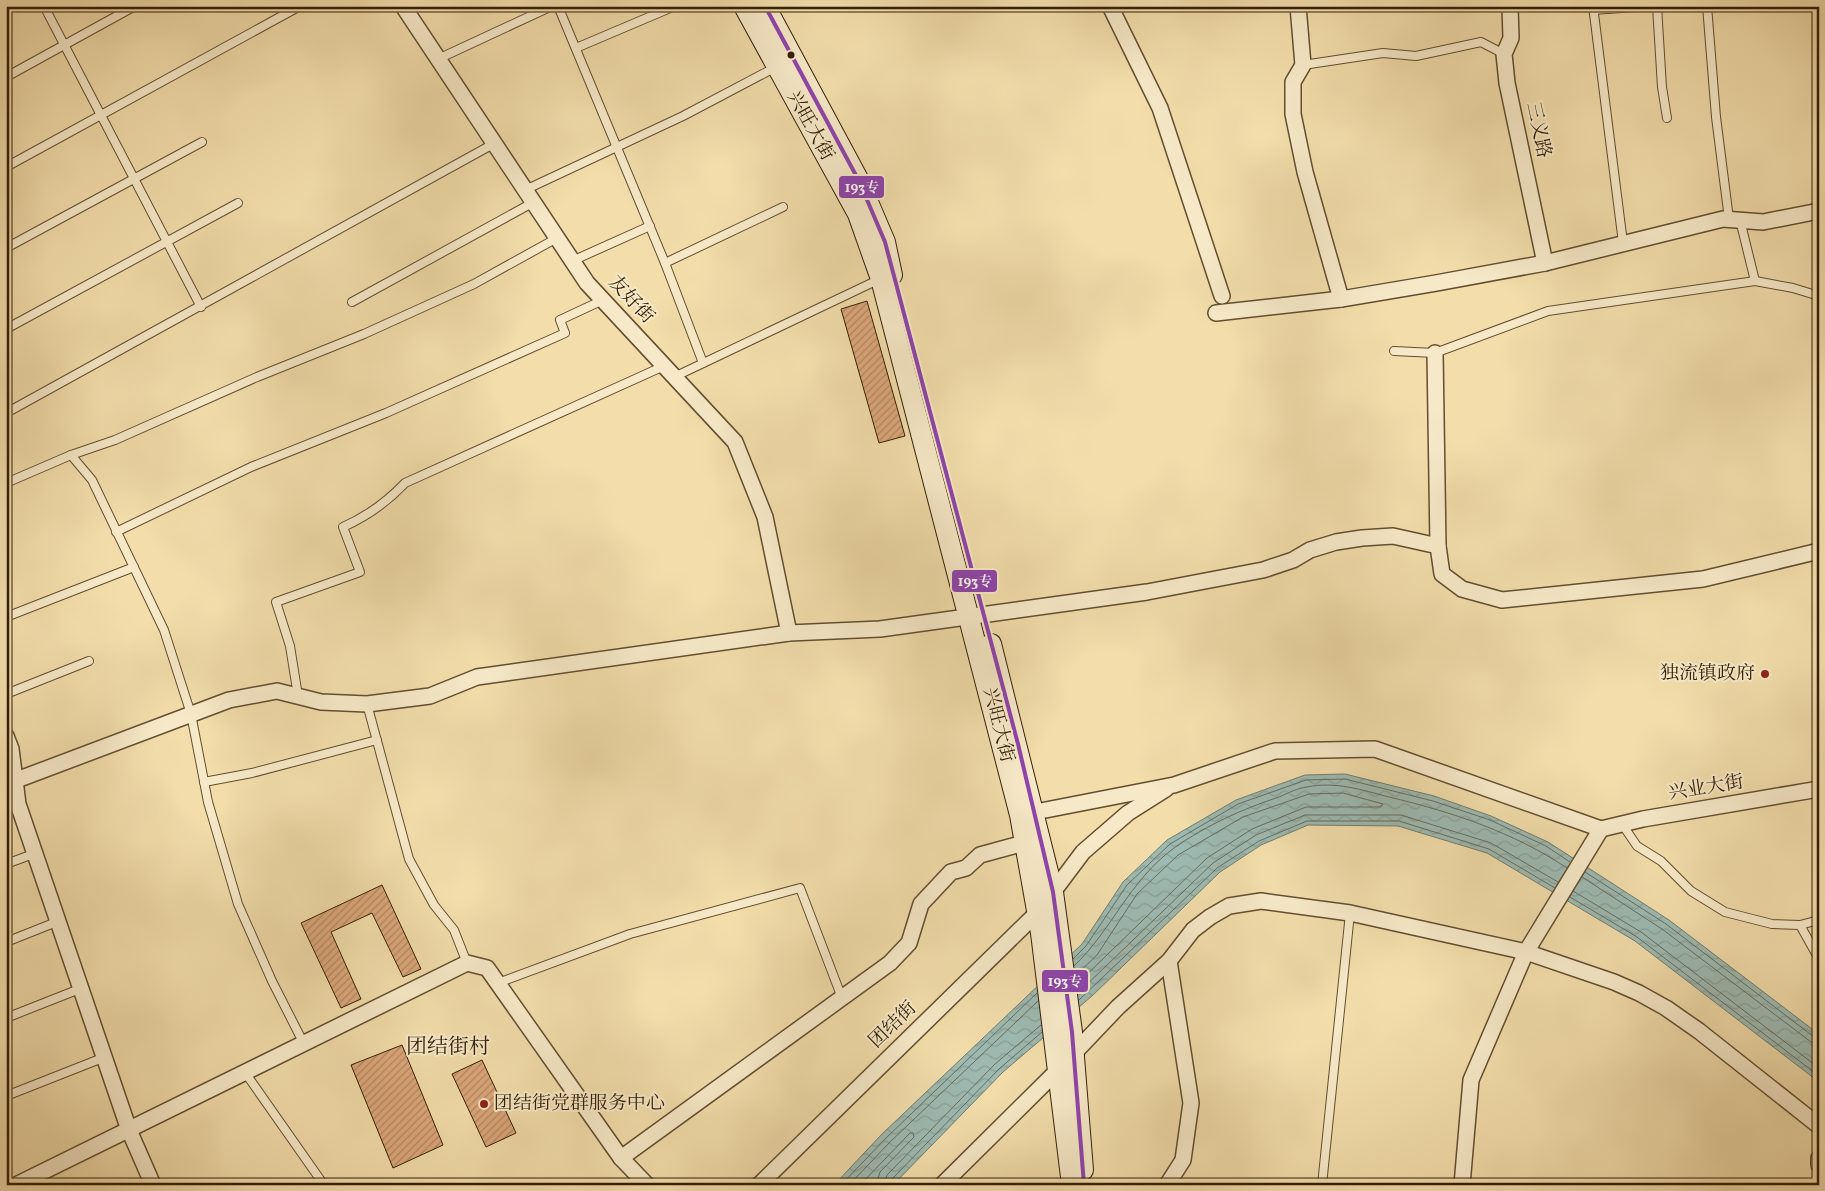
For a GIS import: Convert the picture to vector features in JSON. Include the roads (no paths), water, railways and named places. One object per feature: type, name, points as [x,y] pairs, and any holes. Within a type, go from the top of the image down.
[{"type":"street","name":"友好街","points":[[403,6],[587,283],[735,442],[765,517],[789,633]]},
{"type":"street","name":"兴旺大街","points":[[744,6],[785,62],[863,189],[885,242],[887,277],[977,615],[1049,904],[1084,1185]]},
{"type":"street","name":"兴旺大街","points":[[765,6],[785,62]]},
{"type":"street","points":[[1110,6],[1160,108],[1222,296]]},
{"type":"street","points":[[1298,6],[1303,65],[1293,82],[1293,114],[1305,172],[1341,298]]},
{"type":"street","name":"三义路","points":[[1510,6],[1512,38],[1504,54],[1507,83],[1545,263]]},
{"type":"street","points":[[1216,313],[1341,298],[1545,263],[1723,219],[1763,222],[1819,211]]},
{"type":"street","points":[[1435,353],[1438,546],[1442,574],[1462,589],[1502,600],[1703,579],[1819,551]]},
{"type":"street","points":[[11,783],[229,700],[277,690],[321,702],[367,704],[430,696],[477,676],[789,633],[880,629],[1146,592],[1263,570],[1293,560],[1310,550],[1336,542],[1394,536],[1438,546]]},
{"type":"street","points":[[6,736],[11,749],[11,783],[129,1130],[153,1185]]},
{"type":"street","points":[[1027,814],[1174,785],[1276,751],[1375,749],[1601,829],[1526,952],[1471,1080],[1462,1185]]},
{"type":"street","name":"团结街","points":[[759,1185],[1049,904],[1083,852],[1128,813],[1174,785]]},
{"type":"street","name":"兴业大街","points":[[1601,829],[1819,790]]},
{"type":"street","points":[[621,1158],[890,963],[909,943],[922,904],[951,872],[966,868],[980,855],[1033,841]]},
{"type":"street","points":[[1067,1042],[1169,961],[1193,930],[1210,917],[1229,906],[1261,901],[1350,913],[1526,952],[1614,982],[1666,1008],[1699,1031],[1819,1126]]},
{"type":"street","name":"兴旺大街","points":[[1049,904],[1041,933],[1067,1042],[1058,1070],[1072,1185]]},
{"type":"street","points":[[1167,1185],[1183,1160],[1191,1103],[1169,961]]},
{"type":"street","points":[[16,1185],[467,962],[487,968],[621,1158],[647,1185]]},
{"type":"street","points":[[942,1185],[1058,1070]]},
{"type":"street","points":[[1819,1158],[1819,1165]]},
{"type":"lane","points":[[44,6],[201,307]]},
{"type":"lane","points":[[6,77],[135,6]]},
{"type":"lane","points":[[6,167],[300,6]]},
{"type":"lane","points":[[438,59],[552,6]]},
{"type":"lane","points":[[558,6],[650,226],[704,363]]},
{"type":"lane","points":[[576,48],[676,6]]},
{"type":"lane","points":[[1623,243],[1593,8],[1650,6]]},
{"type":"lane","points":[[1656,6],[1662,87],[1667,118]]},
{"type":"lane","points":[[1707,6],[1716,117],[1735,220],[1755,281]]},
{"type":"lane","points":[[1303,65],[1383,53],[1416,56],[1481,42],[1504,54]]},
{"type":"lane","points":[[352,302],[529,196],[785,62]]},
{"type":"lane","points":[[6,248],[202,142]]},
{"type":"lane","points":[[6,413],[495,144]]},
{"type":"lane","points":[[6,329],[238,203]]},
{"type":"lane","points":[[665,263],[783,207]]},
{"type":"lane","points":[[572,260],[650,226]]},
{"type":"lane","points":[[6,483],[71,455],[115,440],[256,377],[364,334],[474,284],[557,238]]},
{"type":"lane","points":[[298,696],[290,646],[276,602],[360,572],[343,527],[366,517],[387,502],[405,483],[669,371],[704,363],[887,277]]},
{"type":"lane","points":[[1394,350],[1435,353],[1548,311],[1755,281],[1793,288],[1819,296]]},
{"type":"lane","points":[[116,532],[250,468],[386,413],[566,333],[560,320],[603,300]]},
{"type":"lane","points":[[71,455],[92,480],[164,630],[191,714],[208,802],[238,904],[272,981],[303,1042]]},
{"type":"lane","points":[[6,618],[134,567]]},
{"type":"lane","points":[[6,694],[89,661]]},
{"type":"lane","points":[[367,704],[409,859],[434,905],[454,930],[467,962]]},
{"type":"lane","points":[[204,782],[252,773],[377,740]]},
{"type":"lane","points":[[1622,824],[1637,846],[1661,861],[1691,891],[1725,912],[1772,924],[1800,925],[1819,920]]},
{"type":"lane","points":[[6,864],[36,853]]},
{"type":"lane","points":[[498,983],[630,934],[800,888],[842,998]]},
{"type":"lane","points":[[1322,1185],[1350,913]]},
{"type":"lane","points":[[6,942],[59,921]]},
{"type":"lane","points":[[1800,925],[1819,959]]},
{"type":"lane","points":[[6,1018],[82,988]]},
{"type":"lane","points":[[6,1096],[105,1057]]},
{"type":"lane","points":[[244,1072],[324,1185]]},
{"type":"water","points":[[1345,774],[1434,796],[1491,816],[1548,842],[1669,920],[1819,1035],[1819,1082],[1635,941],[1487,853],[1398,826],[1308,825],[1261,845],[1220,872],[1092,996],[1003,1072],[893,1185],[834,1185],[882,1134],[1082,944],[1123,882],[1167,840],[1236,800],[1305,775]]},
{"type":"place","name":"独流镇政府","points":[[1765,674]]},
{"type":"place","name":"团结街党群服务中心","points":[[484,1104]]},
{"type":"district","name":"团结街村","points":[[448,1047]]}]
